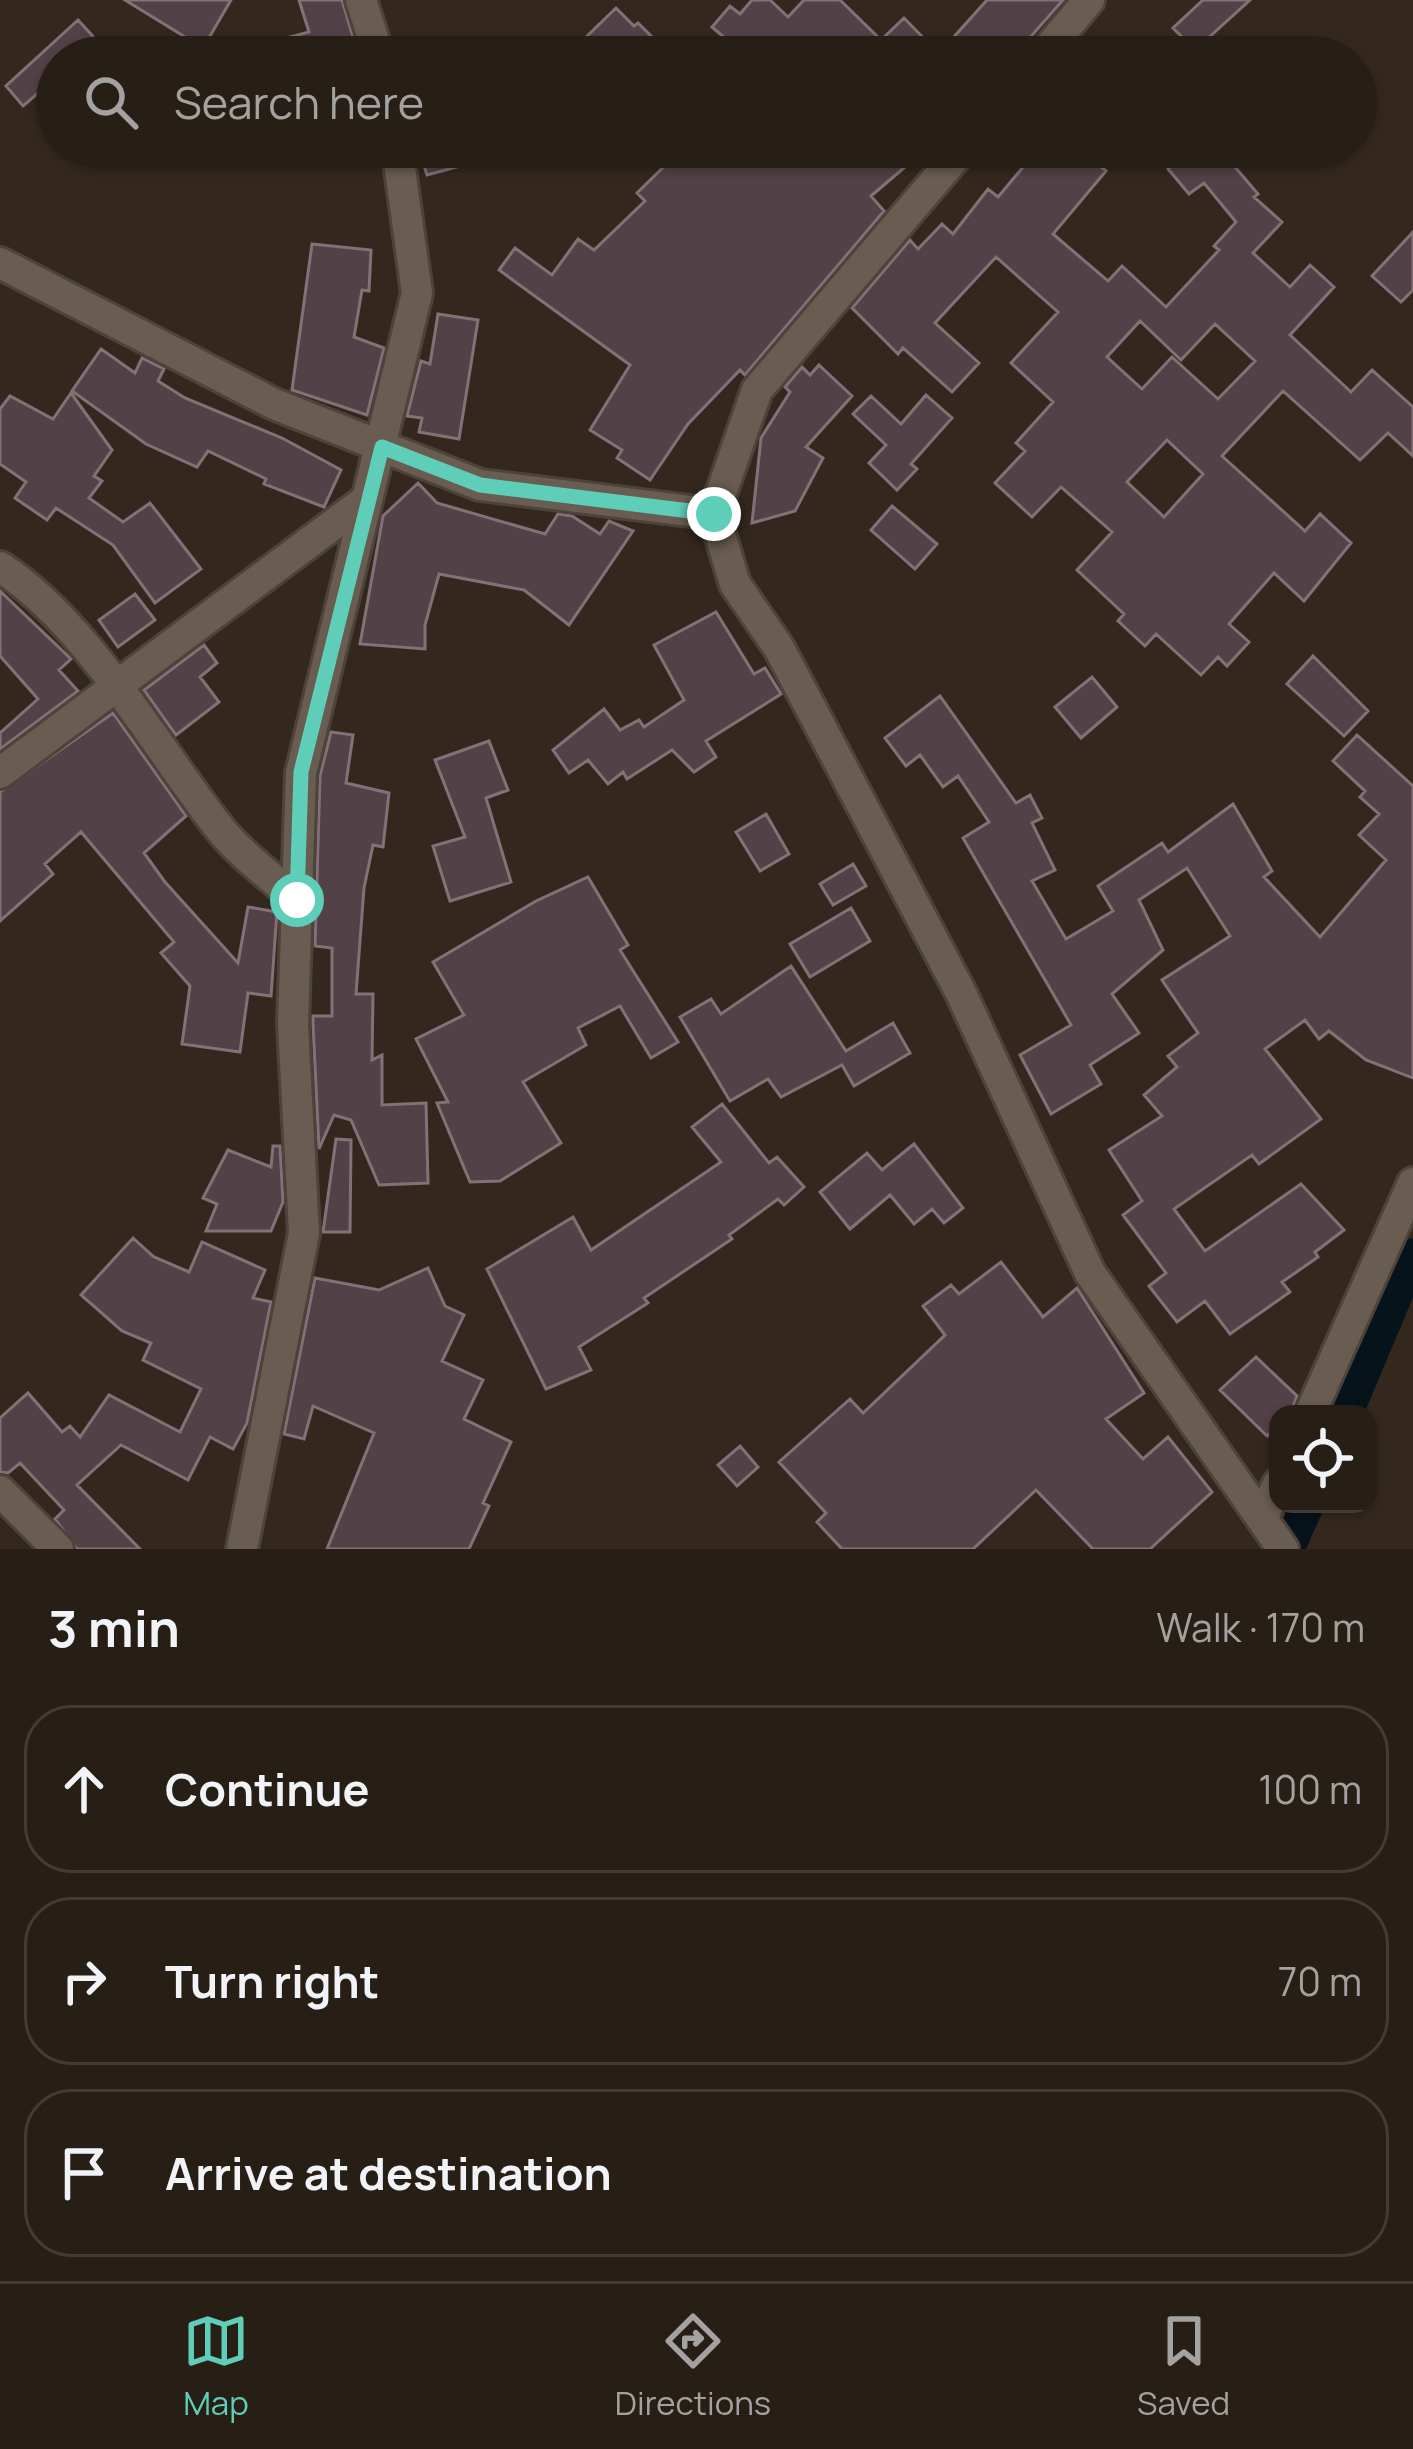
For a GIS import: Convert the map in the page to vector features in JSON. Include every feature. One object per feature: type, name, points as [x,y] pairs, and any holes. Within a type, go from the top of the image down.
[{"type":"street","points":[[361,0],[372,36]]},
{"type":"street","points":[[1059,36],[1089,0]]},
{"type":"street","points":[[242,1549],[304,1233],[293,1024],[301,772],[417,293],[400,168]]},
{"type":"street","points":[[946,168],[757,391],[714,514],[735,584],[779,648],[961,993],[1090,1273],[1283,1549]]},
{"type":"street","points":[[0,263],[274,404],[480,485],[714,514]]},
{"type":"street","points":[[0,773],[366,500]]},
{"type":"street","points":[[0,567],[63,619],[92,661],[118,685],[140,726],[219,829],[297,900]]},
{"type":"street","points":[[1314,1405],[1413,1183]]},
{"type":"street","points":[[0,1491],[58,1549]]},
{"type":"street","points":[[1262,1519],[1269,1504]]},
{"type":"building","points":[[125,0],[231,0],[210,36],[184,36]]},
{"type":"building","points":[[299,0],[342,0],[353,36],[294,36],[309,32]]},
{"type":"building","points":[[752,0],[770,0],[788,17],[804,0],[840,0],[877,36],[722,36],[712,27],[730,6],[740,14]]},
{"type":"building","points":[[987,0],[1063,0],[1031,36],[955,36]]},
{"type":"building","points":[[1203,0],[1250,0],[1210,36],[1181,36],[1173,28]]},
{"type":"building","points":[[616,8],[651,36],[587,36]]},
{"type":"building","points":[[904,18],[922,36],[885,36]]},
{"type":"building","points":[[78,20],[93,36],[61,36]]},
{"type":"building","points":[[36,58],[36,95],[23,106],[6,86]]},
{"type":"building","points":[[425,168],[453,168],[427,175]]},
{"type":"building","points":[[663,168],[904,168],[871,196],[884,211],[745,375],[740,370],[688,424],[650,480],[617,458],[622,450],[590,430],[630,365],[499,270],[515,248],[552,275],[578,239],[594,250],[645,201],[637,193]]},
{"type":"building","points":[[1022,168],[1102,168],[1106,171],[1053,234],[1108,281],[1122,266],[1166,307],[1219,250],[1214,246],[1236,222],[1204,183],[1189,194],[1168,169],[1236,168],[1258,194],[1254,197],[1282,222],[1253,253],[1290,287],[1310,265],[1334,287],[1290,335],[1351,392],[1372,370],[1413,407],[1413,456],[1388,433],[1360,460],[1283,391],[1222,456],[1305,531],[1320,514],[1351,543],[1304,601],[1274,573],[1229,624],[1249,642],[1227,666],[1218,657],[1201,675],[1156,634],[1145,646],[1118,621],[1124,614],[1077,570],[1112,532],[1061,487],[1032,517],[995,483],[1025,451],[1016,443],[1053,402],[1011,363],[1058,312],[996,257],[935,323],[979,363],[952,392],[903,348],[898,354],[852,308],[910,240],[918,249],[942,224],[953,234],[988,189],[998,197]],"holes":[[[1140,321],[1181,360],[1215,324],[1255,361],[1218,399],[1172,357],[1142,389],[1107,357]],[[1167,440],[1203,474],[1164,517],[1127,482]]]},
{"type":"building","points":[[1413,232],[1413,290],[1401,302],[1372,276]]},
{"type":"building","points":[[312,244],[371,250],[369,291],[362,290],[354,337],[384,348],[367,415],[292,390]]},
{"type":"building","points":[[438,314],[478,320],[459,439],[419,432],[422,418],[407,416],[421,361],[430,364]]},
{"type":"building","points":[[101,349],[135,373],[142,358],[164,369],[158,381],[185,398],[282,438],[341,470],[324,507],[264,484],[266,479],[208,451],[197,467],[146,444],[72,391]]},
{"type":"building","points":[[819,365],[852,396],[806,447],[823,458],[795,511],[752,523],[761,438],[790,392],[785,387],[802,367],[810,375]]},
{"type":"building","points":[[71,393],[112,450],[94,476],[102,481],[89,498],[123,522],[150,503],[201,569],[155,603],[113,545],[56,508],[47,520],[15,498],[26,482],[0,464],[0,409],[10,396],[53,419]]},
{"type":"building","points":[[926,395],[952,418],[911,464],[917,469],[897,490],[869,463],[886,445],[853,414],[871,396],[901,424]]},
{"type":"building","points":[[418,483],[437,503],[545,534],[558,514],[572,516],[600,534],[609,521],[633,531],[569,625],[524,590],[439,574],[425,625],[425,649],[360,644],[383,516]]},
{"type":"building","points":[[892,506],[937,544],[915,569],[871,530]]},
{"type":"building","points":[[0,591],[71,659],[59,670],[78,691],[0,749],[0,733],[38,699],[0,656]]},
{"type":"building","points":[[135,594],[155,620],[118,647],[99,620]]},
{"type":"building","points":[[716,612],[754,674],[765,668],[781,694],[706,741],[716,757],[694,772],[672,750],[627,779],[623,772],[608,784],[588,760],[569,773],[553,750],[604,709],[620,730],[639,720],[644,727],[684,700],[654,645]]},
{"type":"building","points":[[204,645],[217,663],[200,677],[219,702],[176,735],[144,690]]},
{"type":"building","points":[[1313,656],[1368,711],[1344,736],[1287,684]]},
{"type":"building","points":[[1092,677],[1117,707],[1081,738],[1055,707]]},
{"type":"building","points":[[940,696],[1016,803],[1030,795],[1042,818],[1032,823],[1055,870],[1032,881],[1066,939],[1113,911],[1098,886],[1162,843],[1168,852],[1233,804],[1272,871],[1264,877],[1320,937],[1386,860],[1359,835],[1379,814],[1360,797],[1365,791],[1333,761],[1357,735],[1413,786],[1413,1078],[1366,1060],[1329,1031],[1319,1039],[1305,1020],[1265,1049],[1321,1119],[1259,1164],[1252,1155],[1174,1209],[1205,1251],[1301,1184],[1344,1230],[1315,1252],[1318,1257],[1282,1282],[1290,1292],[1230,1334],[1205,1301],[1177,1322],[1149,1286],[1166,1273],[1123,1215],[1142,1201],[1109,1150],[1162,1116],[1144,1095],[1177,1067],[1168,1056],[1198,1033],[1162,980],[1230,936],[1187,868],[1139,900],[1163,950],[1112,994],[1139,1033],[1090,1065],[1101,1084],[1051,1114],[1020,1055],[1071,1025],[963,838],[989,822],[958,776],[943,787],[920,755],[906,766],[885,738]]},
{"type":"building","points":[[113,713],[186,816],[144,853],[165,882],[238,963],[248,907],[277,912],[271,996],[248,993],[240,1052],[182,1044],[190,986],[161,953],[174,942],[81,832],[45,864],[53,874],[0,921],[0,792]]},
{"type":"building","points":[[331,732],[353,735],[346,783],[389,793],[383,847],[373,845],[364,888],[356,994],[373,994],[372,1060],[382,1055],[382,1105],[426,1103],[428,1183],[379,1185],[351,1120],[334,1115],[319,1149],[313,1016],[332,1016],[332,948],[315,946],[320,776]]},
{"type":"building","points":[[489,741],[508,790],[486,798],[511,882],[450,901],[433,846],[465,837],[435,760]]},
{"type":"building","points":[[766,814],[789,854],[760,871],[736,832]]},
{"type":"building","points":[[853,864],[866,886],[833,905],[820,884]]},
{"type":"building","points":[[588,877],[628,945],[620,950],[678,1042],[651,1058],[620,1006],[578,1028],[586,1045],[523,1082],[561,1143],[500,1181],[470,1182],[437,1103],[448,1102],[416,1039],[464,1015],[433,962],[536,901]]},
{"type":"building","points":[[851,908],[870,941],[810,977],[790,944]]},
{"type":"building","points":[[791,966],[846,1051],[893,1023],[910,1053],[854,1086],[842,1065],[781,1097],[768,1079],[730,1101],[680,1017],[711,999],[721,1014]]},
{"type":"building","points":[[722,1104],[769,1163],[777,1157],[804,1187],[784,1205],[778,1199],[729,1235],[732,1239],[644,1298],[648,1303],[579,1347],[591,1370],[546,1389],[487,1269],[573,1217],[591,1250],[721,1162],[692,1127]]},
{"type":"building","points":[[336,1139],[351,1140],[350,1232],[323,1232]]},
{"type":"building","points":[[914,1144],[963,1208],[944,1223],[932,1209],[914,1224],[890,1195],[850,1229],[820,1192],[867,1153],[882,1170]]},
{"type":"building","points":[[273,1146],[280,1146],[283,1202],[271,1231],[206,1231],[217,1204],[203,1198],[228,1150],[271,1167]]},
{"type":"building","points":[[133,1238],[154,1257],[189,1272],[202,1242],[265,1270],[253,1298],[271,1302],[247,1423],[233,1449],[210,1437],[188,1480],[121,1445],[77,1485],[140,1549],[77,1549],[55,1519],[64,1510],[20,1463],[8,1473],[0,1472],[0,1418],[28,1393],[62,1432],[70,1426],[80,1437],[109,1395],[180,1432],[201,1389],[143,1360],[151,1343],[122,1331],[81,1295]]},
{"type":"building","points":[[1001,1262],[1043,1317],[1077,1288],[1144,1393],[1106,1419],[1143,1459],[1168,1437],[1212,1492],[1150,1549],[1093,1549],[1036,1490],[973,1549],[842,1549],[817,1522],[826,1513],[779,1462],[850,1399],[863,1413],[945,1335],[923,1306],[951,1285],[959,1294]]},
{"type":"building","points":[[428,1268],[445,1306],[464,1315],[442,1361],[483,1380],[464,1419],[511,1442],[483,1503],[489,1506],[469,1549],[327,1549],[374,1433],[313,1406],[304,1439],[284,1434],[315,1278],[379,1290]]},
{"type":"building","points":[[1256,1357],[1297,1396],[1294,1405],[1269,1405],[1267,1436],[1220,1390]]},
{"type":"building","points":[[740,1446],[758,1467],[737,1486],[718,1465]]},
{"type":"waterway","points":[[1350,1405],[1413,1255]]},
{"type":"waterway","points":[[1288,1549],[1304,1513]]},
{"type":"route","points":[[297,900],[301,772],[382,447],[480,485],[714,514]]}]
